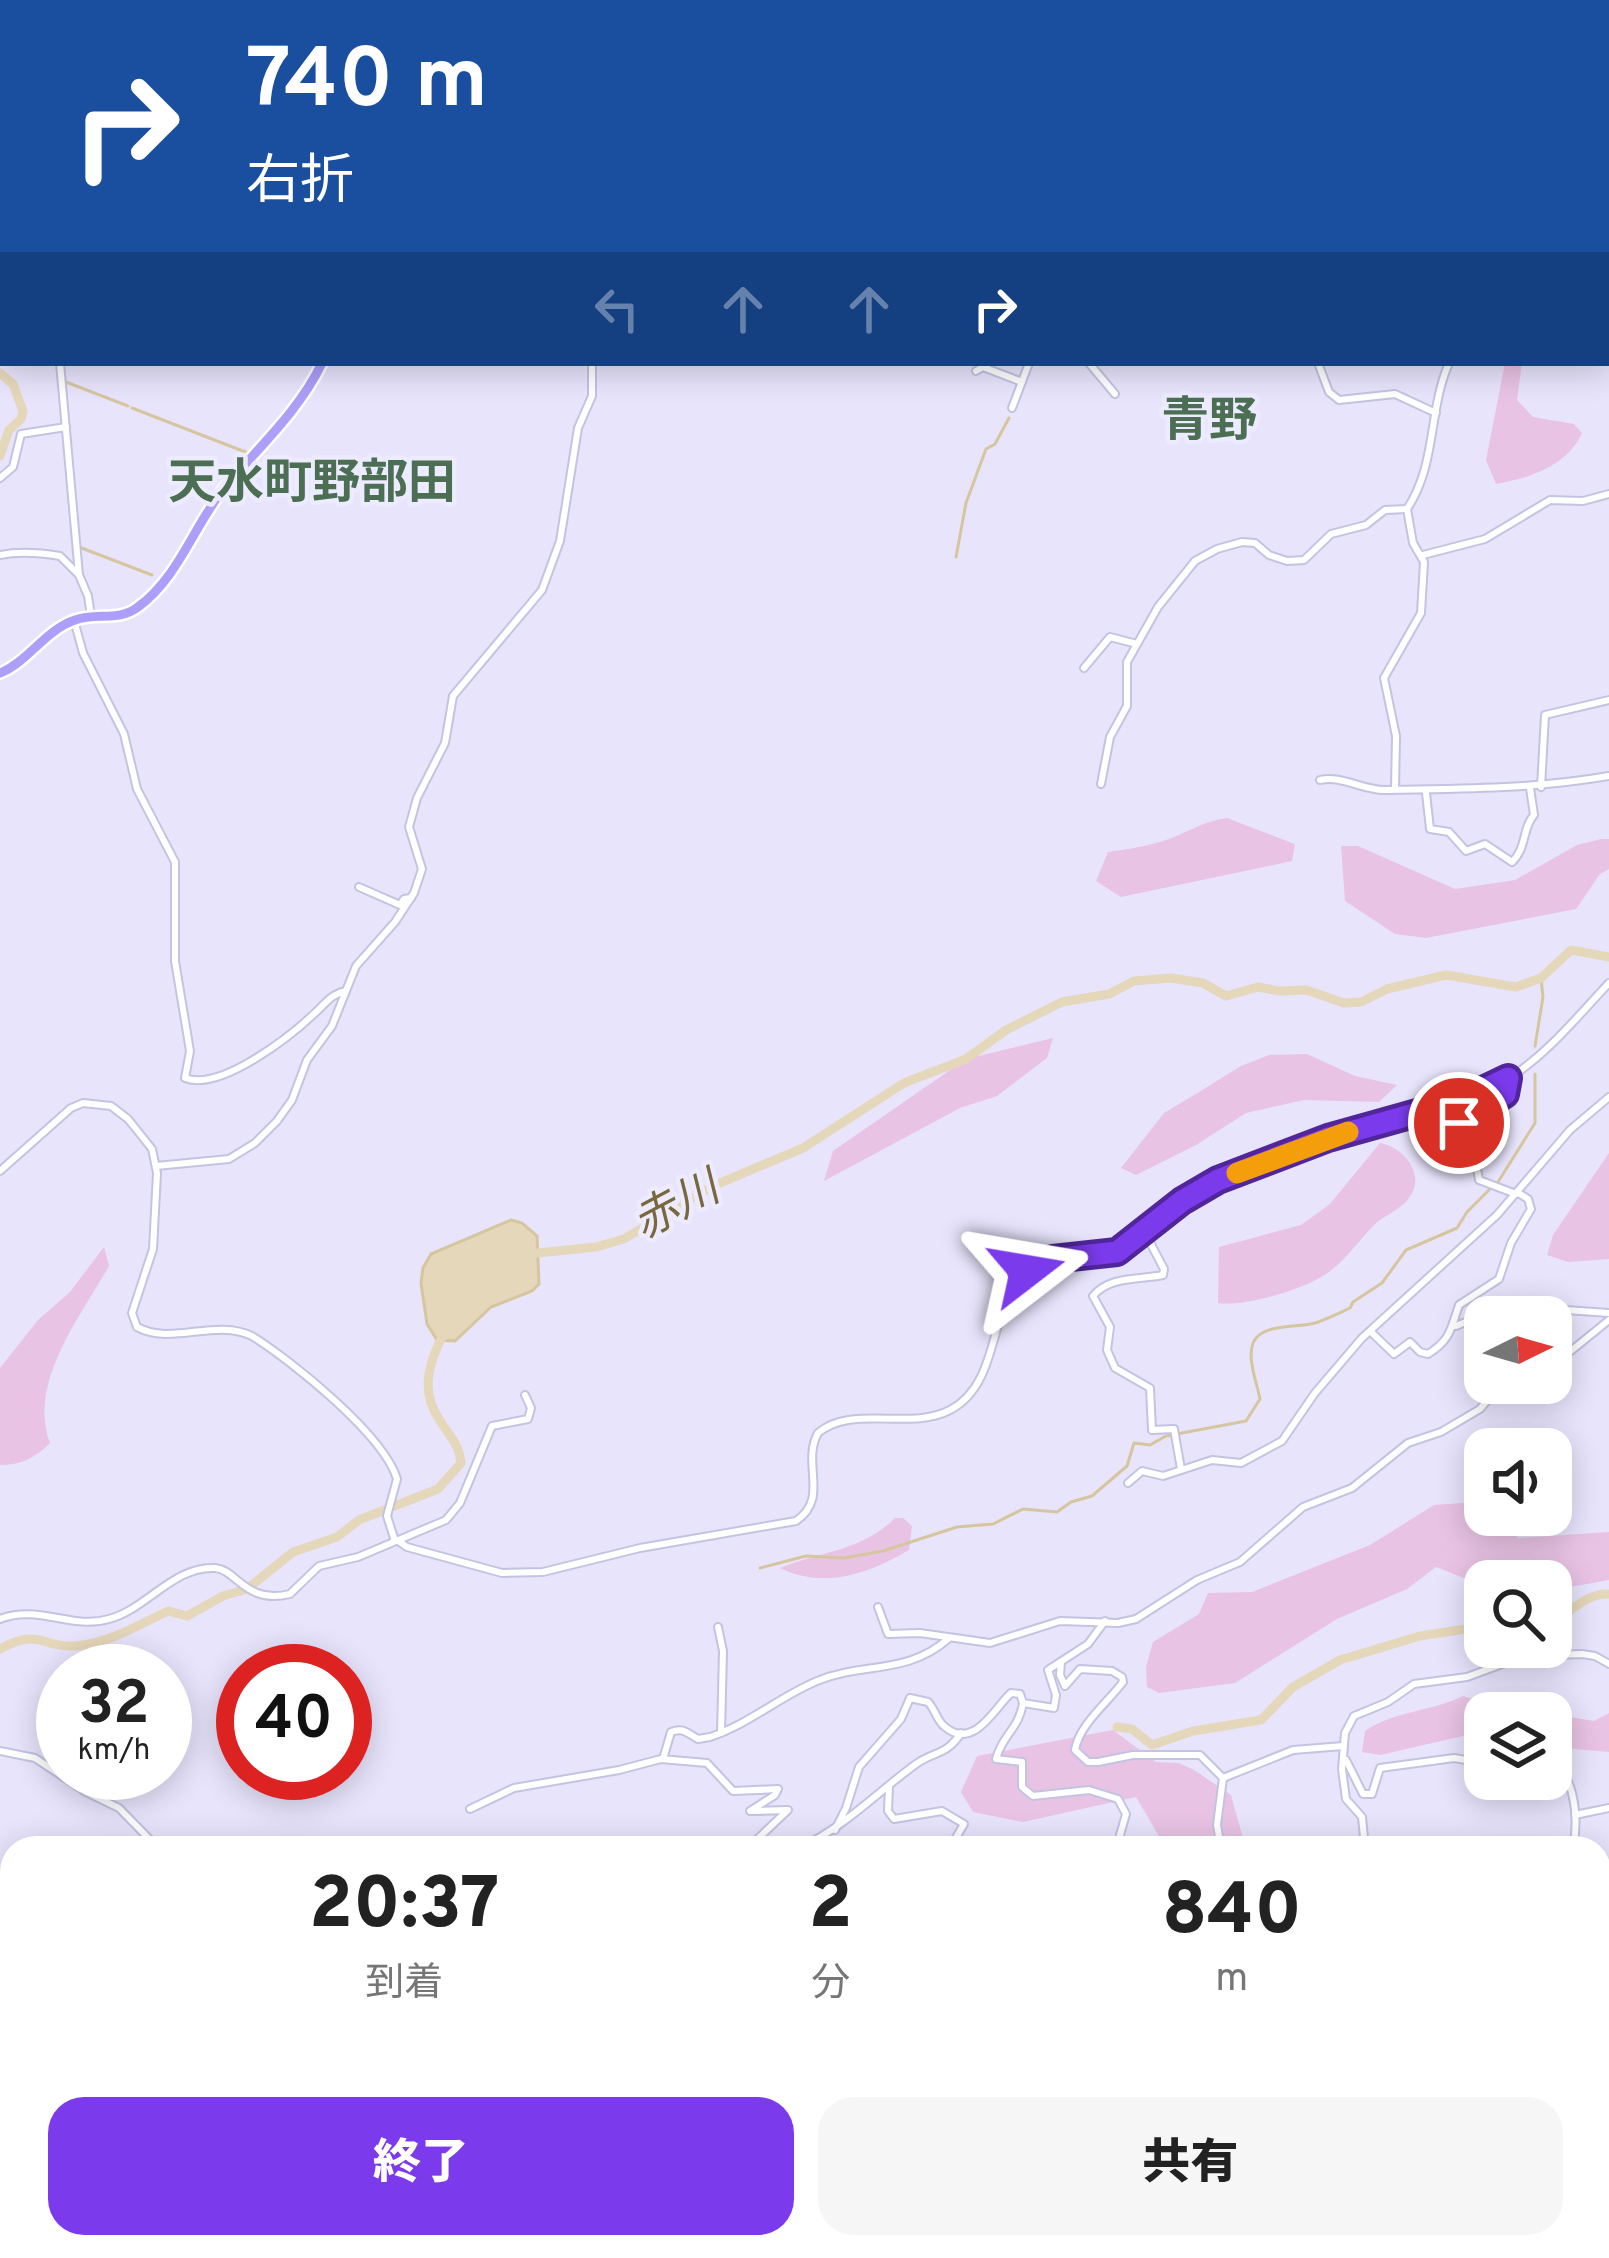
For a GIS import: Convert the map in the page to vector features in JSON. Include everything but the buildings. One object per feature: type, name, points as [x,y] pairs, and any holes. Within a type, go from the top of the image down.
[{"type":"main road","points":[[0,673],[74,620],[118,616],[145,601],[183,555],[228,484],[301,402],[320,366]]},
{"type":"street","points":[[60,366],[79,575],[91,616]]},
{"type":"street","points":[[156,1166],[220,1163],[255,1143],[292,1100],[307,1060],[332,1026],[356,966],[411,898],[422,872],[409,827],[417,798],[445,742],[453,696],[542,590],[560,541],[578,428],[592,396],[592,366]]},
{"type":"street","points":[[1012,408],[1028,366]]},
{"type":"street","points":[[1092,366],[1115,394]]},
{"type":"street","points":[[1319,366],[1324,385],[1339,400],[1395,394],[1436,413]]},
{"type":"street","points":[[1395,789],[1396,736],[1384,678],[1420,613],[1423,555],[1413,542],[1407,509],[1430,459],[1448,366]]},
{"type":"street","points":[[976,371],[982,367],[999,370],[1022,382]]},
{"type":"street","points":[[0,478],[13,467],[21,434],[66,427]]},
{"type":"street","points":[[1423,555],[1485,538],[1550,500],[1582,501],[1609,494]]},
{"type":"street","points":[[1101,784],[1110,737],[1125,714],[1126,667],[1158,607],[1191,564],[1216,548],[1250,542],[1268,555],[1304,560],[1331,533],[1366,525],[1385,510],[1407,509]]},
{"type":"street","points":[[0,555],[53,554],[79,575]]},
{"type":"street","points":[[74,620],[83,653],[124,734],[137,789],[175,862],[175,961],[190,1051],[185,1078],[201,1081],[238,1069],[318,1011],[334,993],[346,991]]},
{"type":"street","points":[[1084,668],[1110,637],[1136,644]]},
{"type":"street","points":[[1541,787],[1545,715],[1609,700]]},
{"type":"street","points":[[1320,780],[1332,778],[1371,789],[1426,791],[1530,788],[1609,776]]},
{"type":"street","points":[[1426,791],[1430,830],[1449,832],[1466,851],[1485,844],[1512,862],[1534,815],[1530,788]]},
{"type":"street","points":[[359,887],[400,905],[411,898]]},
{"type":"street","points":[[0,1171],[71,1108],[93,1102],[112,1106],[146,1141],[156,1166],[153,1249],[132,1313],[137,1327],[157,1334],[229,1328],[265,1344],[367,1432],[385,1454],[397,1479],[387,1522],[398,1541],[475,1567],[520,1575],[796,1521],[813,1503],[811,1447],[824,1427],[840,1421],[921,1419],[957,1406],[982,1375],[1011,1292],[1034,1266],[1053,1259],[1117,1252],[1182,1201],[1218,1180],[1328,1138],[1460,1101],[1508,1078],[1557,1039],[1609,982]]},
{"type":"street","points":[[1370,1331],[1394,1354],[1410,1342],[1423,1354],[1447,1340],[1456,1326],[1459,1305],[1504,1272],[1511,1243],[1531,1208],[1528,1199],[1479,1180],[1475,1158],[1460,1140],[1458,1127],[1505,1094],[1508,1078]]},
{"type":"street","points":[[1128,1483],[1142,1471],[1163,1476],[1212,1460],[1240,1463],[1282,1441],[1315,1393],[1370,1331],[1516,1193],[1570,1130],[1609,1097]]},
{"type":"street","points":[[1145,1233],[1164,1268],[1162,1275],[1113,1281],[1093,1296],[1110,1327],[1110,1360],[1120,1372],[1150,1388],[1152,1430],[1174,1429],[1181,1468]]},
{"type":"street","points":[[1572,1312],[1609,1317]]},
{"type":"street","points":[[1572,1349],[1609,1317]]},
{"type":"street","points":[[1456,1326],[1464,1323]]},
{"type":"street","points":[[0,1619],[31,1613],[104,1621],[137,1609],[165,1584],[211,1568],[225,1570],[252,1592],[282,1597],[319,1566],[358,1557],[446,1520],[460,1503],[492,1426],[528,1419],[531,1408],[525,1395]]},
{"type":"street","points":[[878,1607],[888,1634],[990,1643],[1060,1621],[1136,1619],[1197,1580],[1240,1562],[1303,1507],[1352,1488],[1408,1443],[1441,1432],[1484,1404]]},
{"type":"street","points":[[1023,1703],[1054,1708],[1056,1695],[1048,1670],[1088,1644],[1106,1622]]},
{"type":"street","points":[[718,1628],[723,1652],[721,1733]]},
{"type":"street","points":[[663,1759],[671,1732],[698,1738],[721,1733],[817,1681],[904,1665],[950,1638]]},
{"type":"street","points":[[1364,1836],[1362,1817],[1346,1799],[1343,1786],[1343,1745],[1354,1716],[1382,1706],[1414,1684],[1467,1677],[1524,1656],[1582,1654],[1609,1664]]},
{"type":"street","points":[[1061,1662],[1065,1686],[1080,1669],[1112,1671],[1122,1677],[1097,1716],[1079,1732],[1075,1750],[1081,1757],[1098,1762],[1133,1755],[1200,1755],[1222,1778],[1219,1836]]},
{"type":"street","points":[[835,1830],[859,1767],[901,1719],[910,1698],[928,1702],[942,1725],[962,1732],[982,1727],[1011,1693],[1020,1694],[1023,1703],[1020,1723],[1001,1745],[996,1759],[1022,1762],[1022,1787],[1033,1796],[1089,1790],[1118,1798],[1126,1814],[1120,1836]]},
{"type":"street","points":[[823,1836],[921,1760],[942,1754],[962,1732]]},
{"type":"street","points":[[1222,1778],[1293,1750],[1343,1745]]},
{"type":"street","points":[[0,1751],[35,1758],[119,1808],[146,1836]]},
{"type":"street","points":[[1344,1756],[1364,1794],[1372,1794],[1380,1768],[1464,1760]]},
{"type":"street","points":[[470,1809],[514,1787],[619,1771],[663,1759],[707,1763],[733,1791],[778,1789],[750,1811],[788,1810],[761,1836]]},
{"type":"street","points":[[890,1786],[888,1811],[894,1819],[941,1811],[964,1824],[957,1836]]},
{"type":"street","points":[[1572,1800],[1574,1836]]},
{"type":"street","points":[[1575,1816],[1609,1808]]},
{"type":"shaded area","points":[[1504,366],[1522,366],[1517,400],[1533,417],[1574,424],[1582,433],[1557,462],[1522,478],[1496,484],[1486,460]]},
{"type":"shaded area","points":[[1227,818],[1295,844],[1292,861],[1121,897],[1096,881],[1108,852],[1161,841]]},
{"type":"shaded area","points":[[1609,839],[1609,869],[1600,874],[1576,909],[1426,938],[1395,934],[1345,901],[1341,846],[1358,846],[1455,889],[1515,880],[1577,845]]},
{"type":"shaded area","points":[[1053,1038],[1047,1058],[997,1096],[960,1108],[824,1181],[833,1151],[966,1059]]},
{"type":"shaded area","points":[[1307,1054],[1355,1076],[1397,1085],[1379,1102],[1304,1100],[1246,1113],[1136,1175],[1121,1168],[1164,1113],[1241,1066],[1269,1055]]},
{"type":"shaded area","points":[[1380,1143],[1404,1156],[1414,1171],[1414,1189],[1406,1202],[1376,1223],[1316,1280],[1258,1300],[1218,1303],[1219,1247],[1301,1225],[1330,1204]]},
{"type":"shaded area","points":[[1609,1153],[1609,1259],[1568,1262],[1547,1255],[1553,1235]]},
{"type":"shaded area","points":[[511,1220],[537,1236],[539,1284],[491,1307],[455,1341],[437,1340],[427,1324],[421,1283],[431,1254]]},
{"type":"shaded area","points":[[104,1247],[109,1266],[51,1374],[45,1420],[50,1443],[27,1460],[0,1465],[0,1368]]},
{"type":"shaded area","points":[[1464,1504],[1464,1536],[1609,1532],[1609,1580],[1572,1587],[1572,1560],[1464,1560],[1464,1578],[1436,1567],[1407,1589],[1337,1619],[1235,1683],[1159,1693],[1147,1687],[1146,1667],[1153,1642],[1199,1614],[1208,1593],[1252,1592],[1370,1545],[1434,1505]]},
{"type":"shaded area","points":[[895,1518],[912,1526],[909,1550],[878,1566],[830,1578],[780,1568],[855,1544]]},
{"type":"shaded area","points":[[1464,1696],[1464,1736],[1380,1755],[1362,1752],[1365,1731]]},
{"type":"shaded area","points":[[1609,1713],[1609,1752],[1572,1749],[1572,1717],[1594,1721]]},
{"type":"shaded area","points":[[1113,1730],[1156,1762],[1179,1763],[1231,1795],[1242,1836],[1159,1836],[1136,1797],[1023,1822],[973,1812],[961,1792],[977,1756]]},
{"type":"waterway","points":[[63,366],[68,420]]},
{"type":"waterway","points":[[0,373],[13,384],[23,411],[9,430],[0,456]]},
{"type":"waterway","points":[[66,382],[128,406]]},
{"type":"waterway","points":[[132,408],[248,453]]},
{"type":"waterway","points":[[956,557],[966,503],[986,449],[995,444],[1009,418]]},
{"type":"waterway","points":[[79,543],[79,547],[152,575]]},
{"type":"waterway","name":"赤川","points":[[528,1254],[624,1239],[713,1186],[803,1148],[904,1083],[966,1059],[1006,1030],[1062,1002],[1109,994],[1134,981],[1171,978],[1203,983],[1226,996],[1258,987],[1306,990],[1344,1003],[1446,975],[1516,987],[1541,978],[1571,950],[1609,957]]},
{"type":"waterway","points":[[1535,1046],[1543,997],[1541,978]]},
{"type":"waterway","points":[[1498,1182],[1535,1123],[1535,1074]]},
{"type":"waterway","points":[[760,1568],[806,1556],[844,1558],[883,1551],[957,1527],[993,1524],[1023,1509],[1057,1512],[1092,1496],[1127,1466],[1134,1443],[1150,1445],[1166,1436],[1246,1421],[1260,1399],[1251,1356],[1257,1337],[1272,1329],[1315,1323],[1350,1308],[1382,1283],[1406,1250],[1457,1228],[1491,1188]]},
{"type":"waterway","name":"赤川","points":[[0,1649],[32,1639],[64,1646],[88,1644],[168,1611],[187,1616],[247,1589],[293,1552],[337,1537],[359,1520],[438,1489],[461,1463],[456,1445],[433,1408],[428,1387],[443,1335]]},
{"type":"waterway","points":[[1572,1609],[1609,1594]]},
{"type":"waterway","points":[[1117,1727],[1132,1729],[1152,1745],[1193,1731],[1261,1720],[1293,1687],[1340,1660],[1420,1636],[1464,1629]]},
{"type":"slow traffic","points":[[1237,1173],[1348,1132]]},
{"type":"district","name":"青野","points":[[1209,424]]},
{"type":"district","name":"天水町野部田","points":[[312,486]]},
{"type":"route","points":[[1027,1271],[1053,1259],[1117,1252],[1182,1201],[1218,1180],[1328,1138],[1460,1101],[1508,1078],[1505,1094],[1459,1123]]}]
